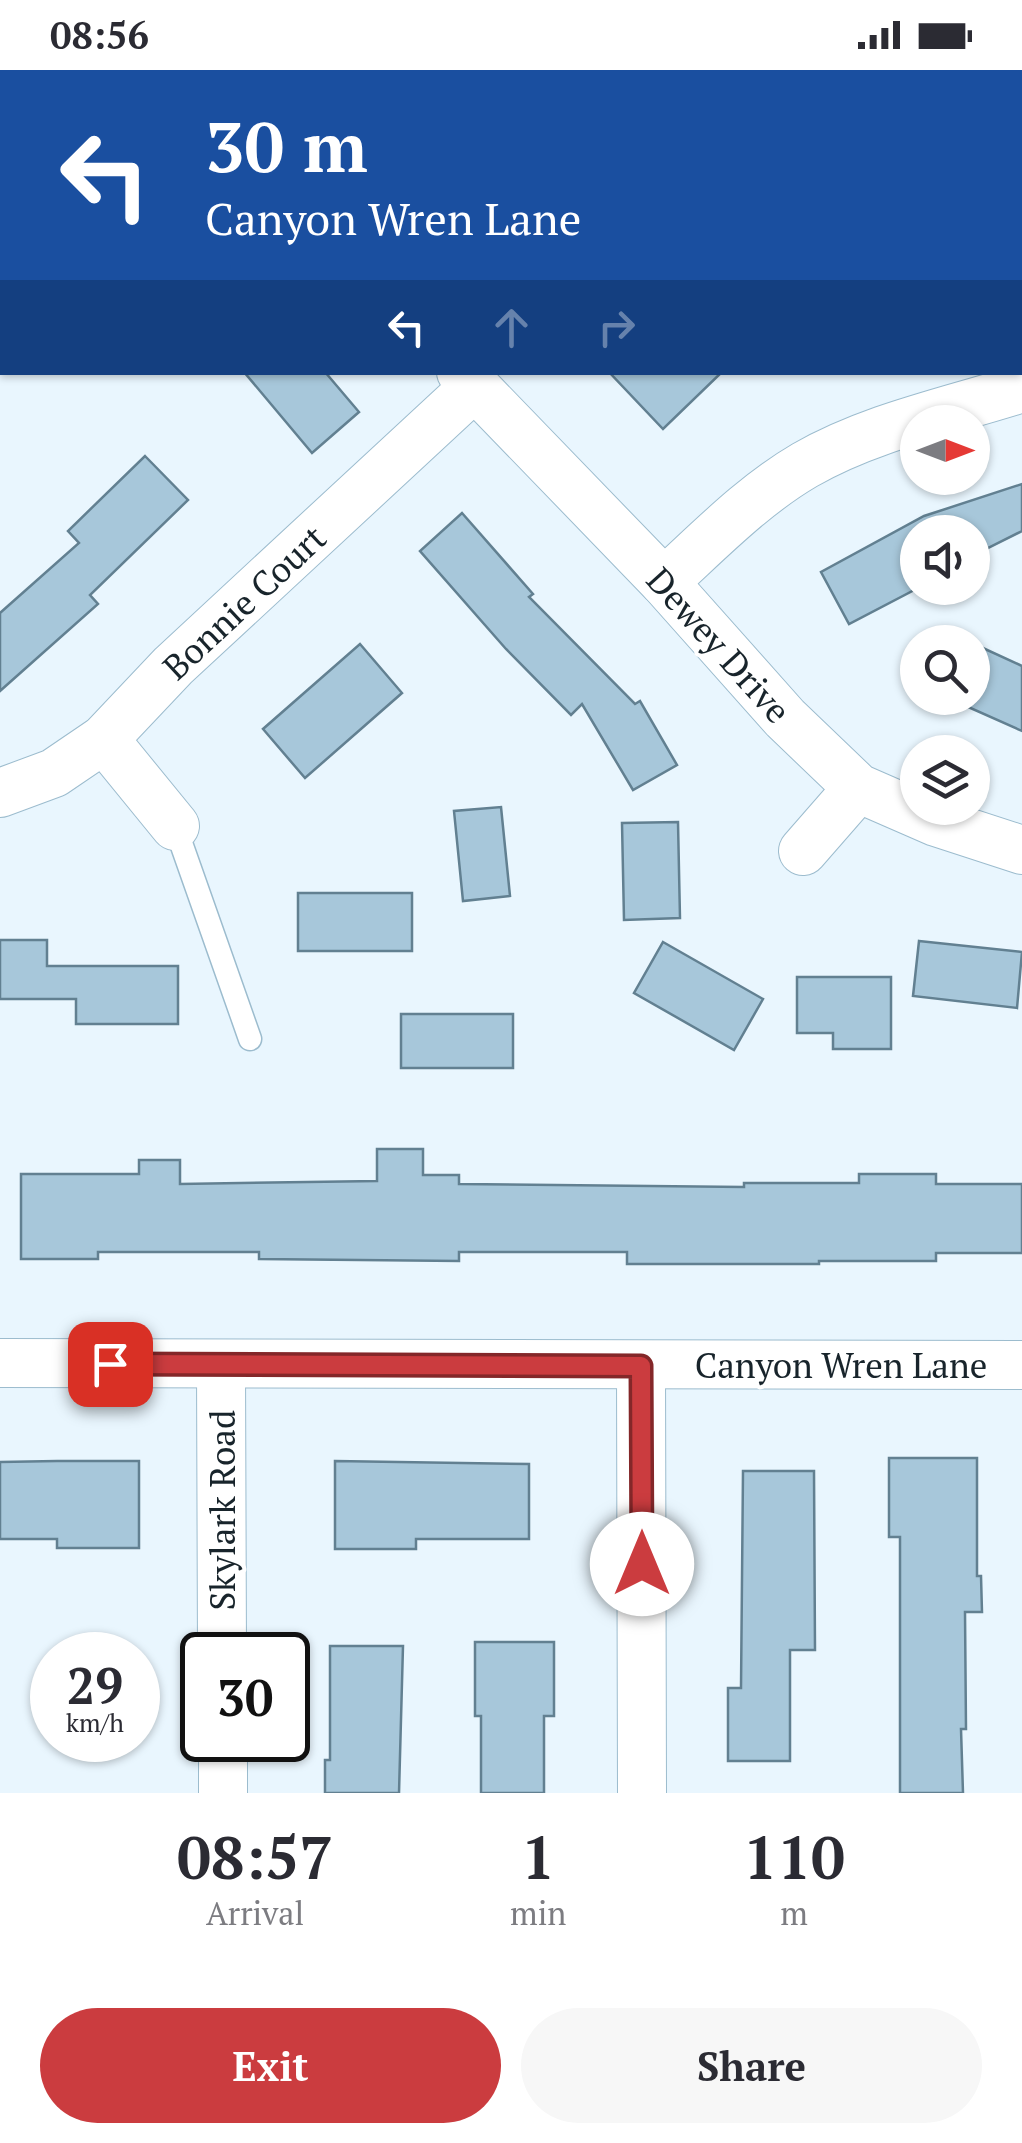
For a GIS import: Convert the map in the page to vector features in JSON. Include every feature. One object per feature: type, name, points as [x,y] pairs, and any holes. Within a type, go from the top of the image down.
[{"type":"street","name":"Dewey Drive","points":[[467,380],[664,582],[785,718],[858,788],[936,822],[1022,850]]},
{"type":"street","name":"Bonnie Court","points":[[0,792],[54,773],[104,739],[467,380]]},
{"type":"street","points":[[664,582],[754,501],[806,465],[858,440],[1022,388]]},
{"type":"street","points":[[104,739],[175,826]]},
{"type":"street","points":[[802,851],[858,788]]},
{"type":"street","name":"Canyon Wren Lane","points":[[0,1363],[1022,1365]]},
{"type":"street","name":"Skylark Road","points":[[221,1366],[222,1632]]},
{"type":"street","points":[[641,1366],[642,1793]]},
{"type":"street","points":[[223,1762],[223,1793]]},
{"type":"lane","points":[[175,826],[250,1039]]},
{"type":"building","points":[[247,375],[328,375],[359,412],[312,453]]},
{"type":"building","points":[[612,375],[719,375],[663,429]]},
{"type":"building","points":[[145,456],[188,500],[90,595],[98,604],[0,691],[0,613],[79,543],[68,531]]},
{"type":"building","points":[[1022,484],[1022,531],[990,547],[990,515],[927,515],[990,495]]},
{"type":"building","points":[[462,513],[533,594],[529,597],[635,704],[640,701],[677,765],[633,790],[582,704],[571,715],[506,649],[420,551]]},
{"type":"building","points":[[900,529],[900,597],[849,624],[821,572]]},
{"type":"building","points":[[360,644],[402,693],[305,778],[263,729]]},
{"type":"building","points":[[990,651],[1022,666],[1022,731],[986,715],[990,715]]},
{"type":"building","points":[[501,807],[510,896],[463,901],[454,811]]},
{"type":"building","points":[[678,822],[680,918],[624,920],[622,823]]},
{"type":"building","points":[[298,893],[412,893],[412,951],[298,951]]},
{"type":"building","points":[[0,940],[47,940],[47,966],[178,966],[178,1024],[76,1024],[76,999],[0,999]]},
{"type":"building","points":[[919,941],[1022,952],[1017,1008],[913,996]]},
{"type":"building","points":[[663,942],[763,999],[734,1050],[634,993]]},
{"type":"building","points":[[797,977],[891,977],[891,1049],[833,1049],[833,1033],[797,1033]]},
{"type":"building","points":[[401,1014],[513,1014],[513,1068],[401,1068]]},
{"type":"building","points":[[377,1149],[423,1149],[423,1175],[459,1175],[459,1184],[744,1187],[744,1183],[859,1183],[859,1174],[936,1174],[936,1184],[1022,1184],[1022,1253],[936,1253],[936,1261],[819,1264],[627,1264],[627,1252],[459,1252],[459,1261],[259,1259],[259,1252],[98,1252],[98,1259],[21,1259],[21,1174],[139,1174],[139,1160],[180,1160],[180,1184],[377,1181]]},
{"type":"building","points":[[889,1458],[977,1458],[977,1576],[981,1576],[982,1612],[965,1612],[963,1793],[900,1793],[900,1537],[889,1537]]},
{"type":"building","points":[[139,1461],[139,1548],[57,1548],[57,1539],[0,1539],[0,1462]]},
{"type":"building","points":[[335,1461],[529,1464],[529,1539],[416,1539],[416,1549],[335,1549]]},
{"type":"building","points":[[743,1471],[814,1471],[815,1650],[790,1650],[790,1761],[728,1761],[728,1688],[741,1688]]},
{"type":"building","points":[[475,1642],[554,1642],[554,1716],[544,1716],[544,1793],[481,1793],[481,1716],[475,1716]]},
{"type":"building","points":[[330,1646],[403,1646],[399,1793],[325,1793],[325,1760],[330,1760]]},
{"type":"route","points":[[110,1364],[641,1366],[642,1564]]}]
